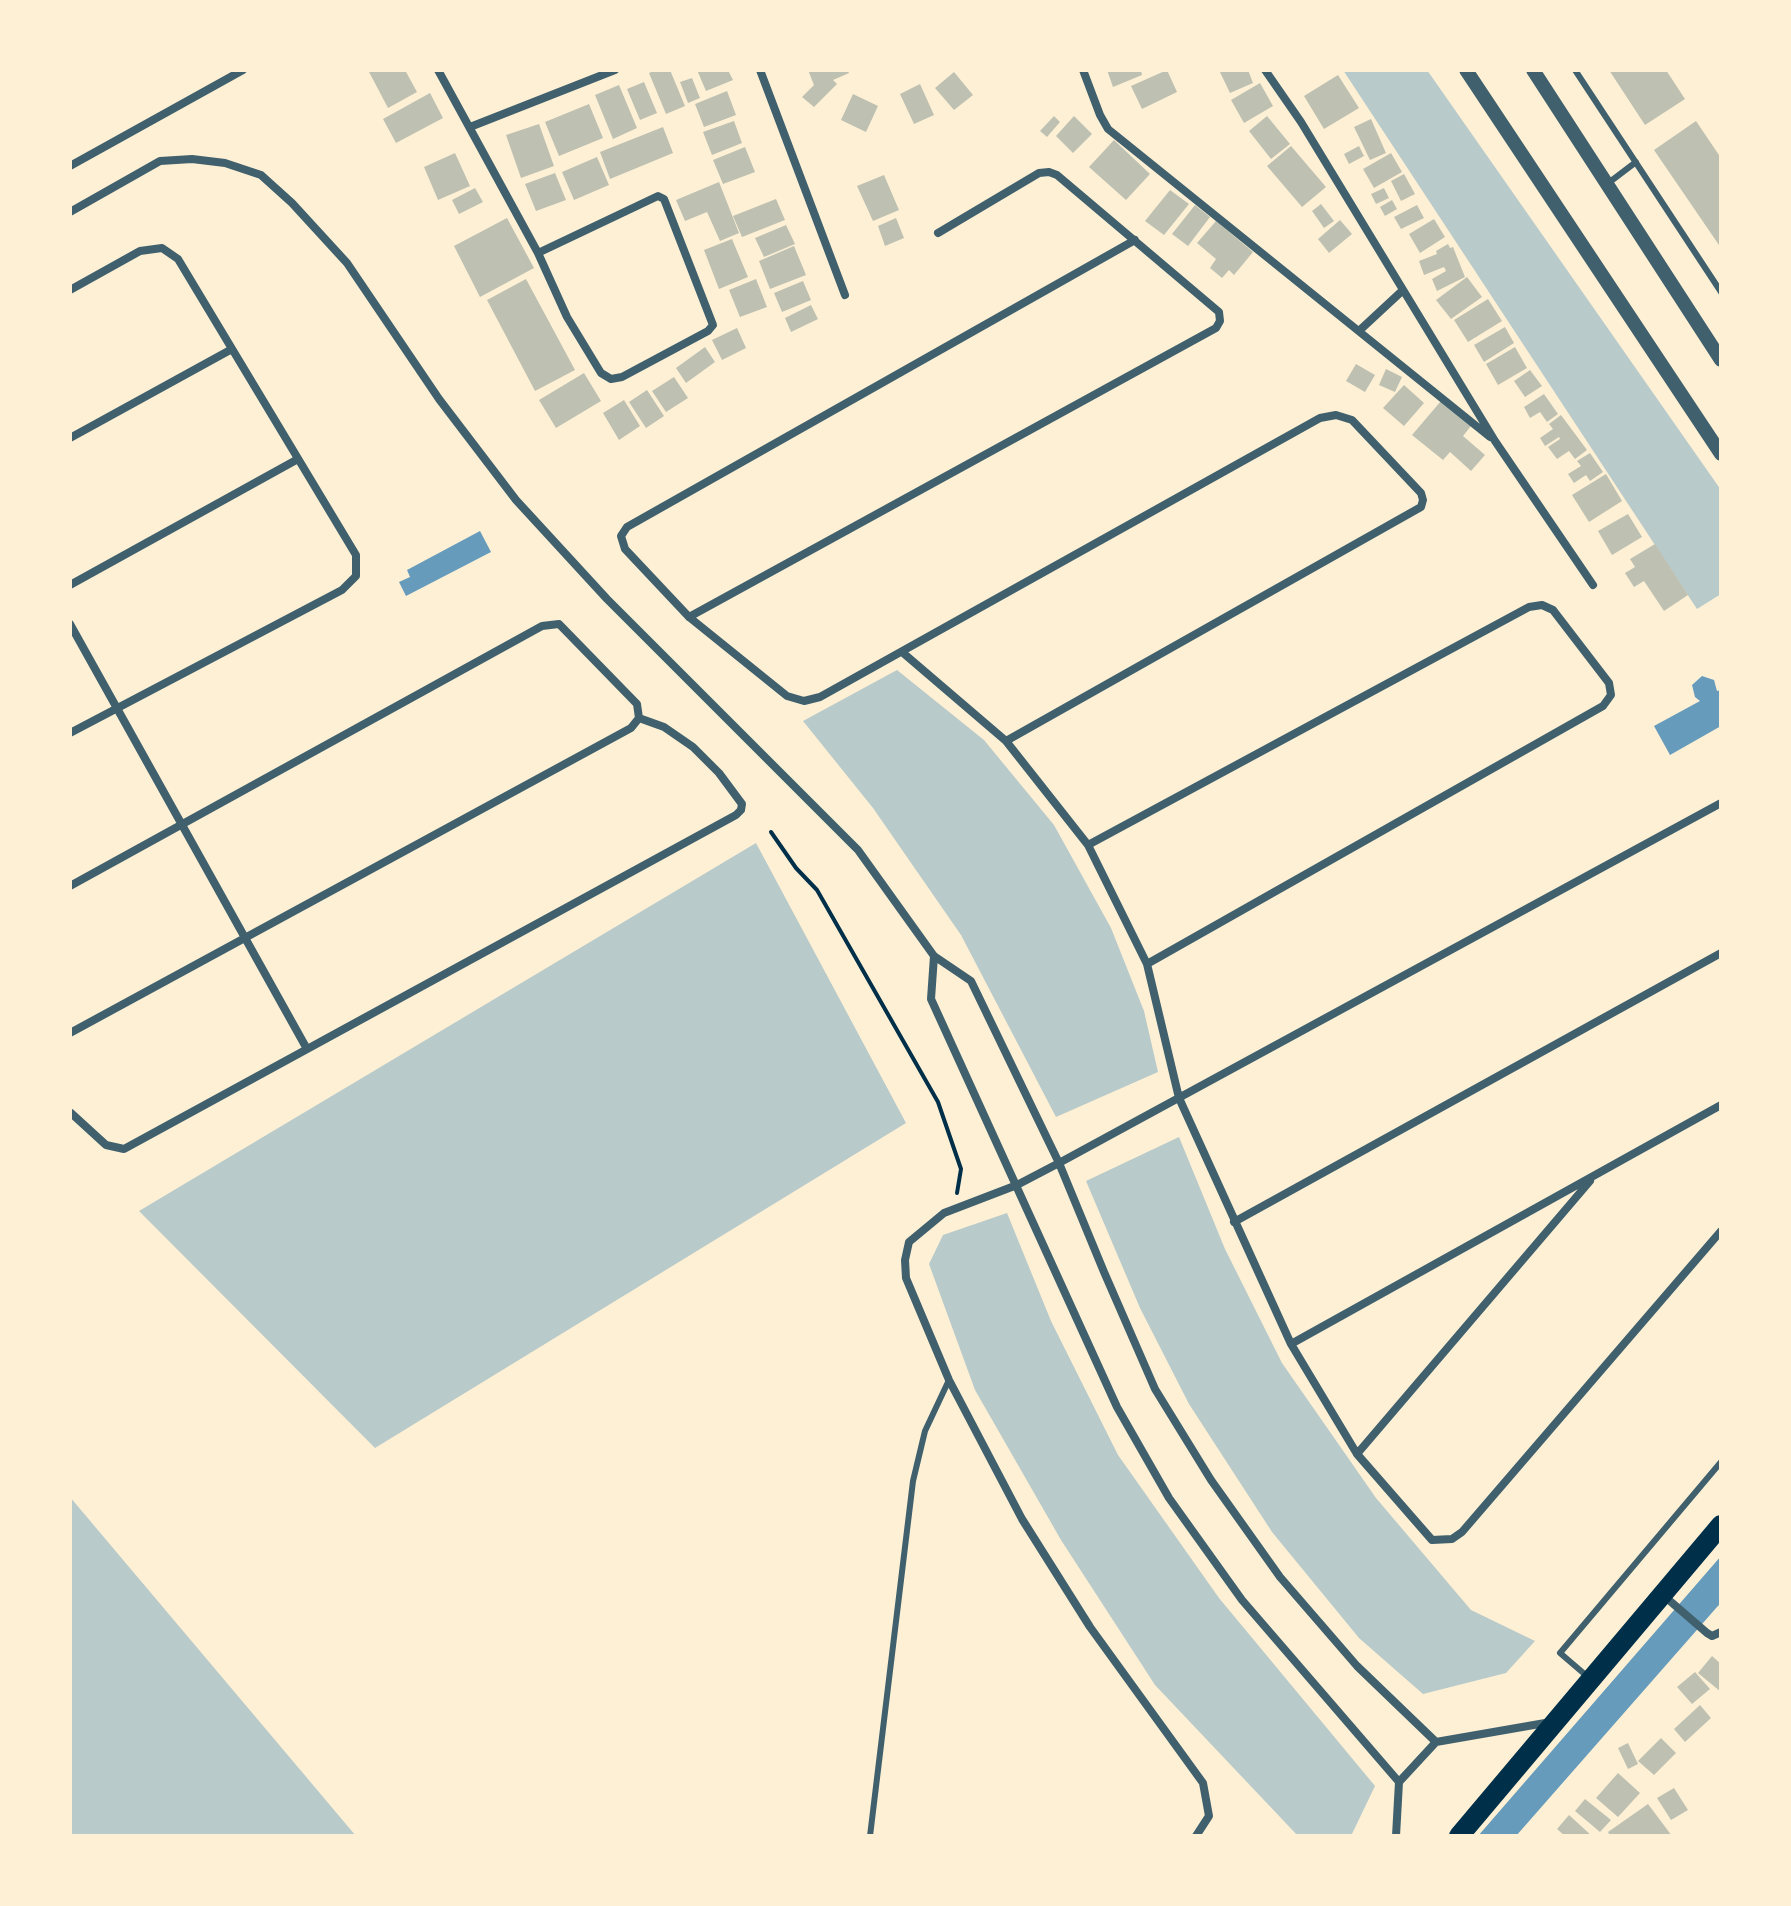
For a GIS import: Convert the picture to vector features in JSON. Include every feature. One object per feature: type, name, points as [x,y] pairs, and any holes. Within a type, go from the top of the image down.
[{"type":"main road","points":[[1459,1836],[1590,1679],[1667,1599],[1721,1525]]},
{"type":"street","points":[[70,166],[243,70]]},
{"type":"street","points":[[438,70],[538,253],[584,347],[601,373],[611,379],[622,377],[708,331],[713,325],[664,199],[658,196],[538,253]]},
{"type":"street","points":[[470,127],[615,70]]},
{"type":"street","points":[[760,70],[845,295]]},
{"type":"street","points":[[1083,70],[1108,129],[1495,441]]},
{"type":"street","points":[[1265,70],[1301,122],[1495,441],[1593,585]]},
{"type":"street","points":[[1466,70],[1721,454]]},
{"type":"street","points":[[1533,70],[1721,360]]},
{"type":"street","points":[[70,212],[160,161],[192,159],[225,163],[261,175],[292,203],[347,263],[439,399],[516,500],[607,599],[858,850],[934,956],[971,981],[1059,1163],[1155,1389],[1211,1480],[1298,1597],[1357,1666],[1436,1742]]},
{"type":"street","points":[[689,617],[1216,328],[1220,321],[1219,312],[1057,175],[1049,172],[1039,173],[938,233]]},
{"type":"street","points":[[1006,741],[1421,507],[1421,493],[1352,420],[1336,415],[1320,418],[820,697],[804,701],[787,696],[689,617],[625,549],[621,536],[627,527],[1135,240]]},
{"type":"street","points":[[70,290],[140,251],[162,248],[178,259],[356,555],[356,576],[342,590],[70,733]]},
{"type":"street","points":[[1360,330],[1402,291]]},
{"type":"street","points":[[70,438],[232,349]]},
{"type":"street","points":[[70,585],[298,459]]},
{"type":"street","points":[[1088,845],[1529,607],[1542,605],[1553,610],[1609,683],[1611,695],[1603,706],[1147,964]]},
{"type":"street","points":[[70,624],[307,1049]]},
{"type":"street","points":[[70,886],[542,626],[559,624],[637,704],[639,718],[631,728],[70,1033]]},
{"type":"street","points":[[902,652],[1006,741],[1088,845],[1147,964],[1179,1098],[1291,1344],[1357,1454],[1432,1540],[1452,1539],[1462,1532],[1721,1231]]},
{"type":"street","points":[[71,1113],[106,1145],[124,1149],[741,810],[742,804],[719,773],[693,747],[664,727],[639,718]]},
{"type":"street","points":[[1196,1836],[1209,1816],[1203,1783],[1082,1615],[1022,1519],[949,1380],[906,1278],[905,1260],[909,1242],[944,1213],[1017,1185],[1059,1163],[1721,803]]},
{"type":"street","points":[[1234,1222],[1721,953]]},
{"type":"street","points":[[934,956],[931,999],[1117,1407],[1169,1498],[1242,1600],[1399,1782]]},
{"type":"street","points":[[1291,1344],[1721,1105]]},
{"type":"street","points":[[1357,1454],[1594,1176]]},
{"type":"street","points":[[1667,1599],[1707,1633],[1712,1636],[1721,1632]]},
{"type":"street","points":[[1396,1836],[1399,1782],[1436,1742],[1555,1721]]},
{"type":"lane","points":[[1575,70],[1721,292]]},
{"type":"lane","points":[[1607,184],[1636,162]]},
{"type":"lane","points":[[870,1836],[913,1481],[925,1431],[949,1380]]},
{"type":"lane","points":[[1590,1679],[1560,1653],[1721,1462]]},
{"type":"path","points":[[771,832],[796,868],[817,890],[938,1102],[961,1169],[957,1192],[944,1213]]},
{"type":"shaded area","points":[[1343,70],[1427,70],[1721,490],[1721,594],[1697,609]]},
{"type":"shaded area","points":[[897,670],[984,740],[1054,825],[1111,928],[1144,1011],[1158,1072],[1056,1117],[961,935],[873,808],[803,721]]},
{"type":"shaded area","points":[[756,843],[906,1123],[375,1448],[139,1211]]},
{"type":"shaded area","points":[[1179,1137],[1225,1249],[1282,1363],[1376,1498],[1471,1610],[1535,1641],[1506,1673],[1423,1694],[1359,1638],[1272,1532],[1189,1404],[1140,1308],[1086,1181]]},
{"type":"shaded area","points":[[1007,1213],[1051,1321],[1118,1455],[1219,1598],[1375,1786],[1351,1836],[1298,1836],[1155,1685],[1061,1540],[975,1390],[929,1264],[943,1235]]},
{"type":"shaded area","points":[[70,1497],[356,1836],[70,1836]]},
{"type":"water","points":[[480,531],[491,552],[406,596],[399,582],[410,577],[407,570]]},
{"type":"water","points":[[1702,676],[1714,680],[1717,691],[1721,690],[1721,726],[1670,755],[1654,726],[1700,701],[1695,697],[1692,685]]},
{"type":"water","points":[[1721,1556],[1721,1603],[1516,1836],[1478,1836]]},
{"type":"building","points":[[368,70],[405,70],[417,92],[388,108]]},
{"type":"building","points":[[670,70],[685,106],[666,114],[649,73]]},
{"type":"building","points":[[697,70],[728,70],[733,80],[706,91]]},
{"type":"building","points":[[808,70],[847,70],[849,73],[833,80],[837,84],[814,107],[802,97],[814,85]]},
{"type":"building","points":[[1107,70],[1141,70],[1142,75],[1113,87]]},
{"type":"building","points":[[1167,70],[1177,92],[1142,109],[1131,86]]},
{"type":"building","points":[[1219,70],[1248,70],[1253,83],[1230,93]]},
{"type":"building","points":[[1609,70],[1666,70],[1685,99],[1645,125]]},
{"type":"building","points":[[954,72],[973,95],[954,110],[935,88]]},
{"type":"building","points":[[1338,75],[1359,108],[1324,129],[1304,96]]},
{"type":"building","points":[[692,78],[700,98],[688,103],[680,82]]},
{"type":"building","points":[[644,82],[657,113],[640,120],[627,89]]},
{"type":"building","points":[[1260,83],[1273,106],[1244,123],[1231,100]]},
{"type":"building","points":[[920,84],[934,115],[914,124],[900,94]]},
{"type":"building","points":[[619,85],[637,128],[613,139],[595,95]]},
{"type":"building","points":[[727,91],[736,115],[704,127],[695,104]]},
{"type":"building","points":[[430,93],[443,118],[396,143],[383,119]]},
{"type":"building","points":[[853,94],[878,106],[866,132],[841,120]]},
{"type":"building","points":[[589,104],[603,138],[559,156],[545,122]]},
{"type":"building","points":[[1054,116],[1060,122],[1047,137],[1040,131]]},
{"type":"building","points":[[1074,116],[1092,134],[1073,153],[1056,136]]},
{"type":"building","points":[[1267,116],[1290,144],[1271,159],[1249,131]]},
{"type":"building","points":[[1371,119],[1386,153],[1370,160],[1354,127]]},
{"type":"building","points":[[734,121],[742,143],[712,155],[703,132]]},
{"type":"building","points":[[1696,121],[1721,158],[1721,248],[1654,150]]},
{"type":"building","points":[[539,124],[554,166],[521,178],[506,135]]},
{"type":"building","points":[[663,127],[673,153],[610,179],[600,152]]},
{"type":"building","points":[[1114,140],[1150,174],[1126,200],[1089,167]]},
{"type":"building","points":[[1291,146],[1326,187],[1302,207],[1267,166]]},
{"type":"building","points":[[1359,146],[1364,156],[1349,164],[1344,154]]},
{"type":"building","points":[[745,147],[755,172],[723,184],[713,160]]},
{"type":"building","points":[[455,153],[470,186],[438,200],[424,167]]},
{"type":"building","points":[[1391,153],[1402,172],[1374,188],[1363,169]]},
{"type":"building","points":[[597,157],[609,185],[574,200],[562,172]]},
{"type":"building","points":[[555,173],[566,200],[536,211],[525,184]]},
{"type":"building","points":[[1404,174],[1415,194],[1401,201],[1391,181]]},
{"type":"building","points":[[884,175],[899,210],[873,221],[857,186]]},
{"type":"building","points":[[719,182],[739,233],[720,241],[707,212],[685,221],[676,200]]},
{"type":"building","points":[[475,188],[483,202],[459,214],[452,200]]},
{"type":"building","points":[[1384,188],[1389,198],[1376,204],[1371,194]]},
{"type":"building","points":[[1170,190],[1189,204],[1164,235],[1145,221]]},
{"type":"building","points":[[776,199],[785,220],[742,237],[733,216]]},
{"type":"building","points":[[1392,200],[1397,209],[1385,216],[1380,207]]},
{"type":"building","points":[[1321,204],[1334,221],[1324,228],[1312,211]]},
{"type":"building","points":[[1195,205],[1210,217],[1188,246],[1172,234]]},
{"type":"building","points":[[1417,205],[1424,218],[1401,229],[1394,217]]},
{"type":"building","points":[[507,218],[534,268],[480,297],[454,246]]},
{"type":"building","points":[[896,218],[904,238],[885,246],[878,226]]},
{"type":"building","points":[[1434,219],[1445,237],[1420,253],[1409,234]]},
{"type":"building","points":[[1340,220],[1352,234],[1329,253],[1318,239]]},
{"type":"building","points":[[1216,221],[1253,252],[1234,275],[1229,270],[1222,278],[1210,268],[1216,259],[1197,243]]},
{"type":"building","points":[[786,225],[795,244],[764,257],[755,238]]},
{"type":"building","points":[[732,239],[748,277],[719,289],[704,250]]},
{"type":"building","points":[[1448,244],[1450,248],[1453,247],[1465,277],[1437,291],[1432,279],[1446,271],[1444,267],[1424,275],[1419,261],[1437,254],[1436,251]]},
{"type":"building","points":[[794,246],[806,275],[770,289],[759,261]]},
{"type":"building","points":[[1467,277],[1482,297],[1451,319],[1436,300]]},
{"type":"building","points":[[526,279],[575,370],[535,391],[487,300]]},
{"type":"building","points":[[756,279],[767,307],[740,317],[729,290]]},
{"type":"building","points":[[803,281],[811,300],[782,312],[774,293]]},
{"type":"building","points":[[1488,299],[1502,321],[1468,342],[1454,320]]},
{"type":"building","points":[[811,305],[818,319],[791,332],[785,318]]},
{"type":"building","points":[[1505,327],[1514,343],[1484,362],[1474,345]]},
{"type":"building","points":[[737,328],[746,348],[722,360],[712,340]]},
{"type":"building","points":[[705,347],[715,362],[686,383],[676,368]]},
{"type":"building","points":[[1515,347],[1527,368],[1498,385],[1486,364]]},
{"type":"building","points":[[1356,364],[1375,375],[1365,392],[1346,381]]},
{"type":"building","points":[[1386,369],[1402,377],[1395,392],[1379,385]]},
{"type":"building","points":[[1530,370],[1542,386],[1525,397],[1514,381]]},
{"type":"building","points":[[584,373],[601,401],[556,428],[539,400]]},
{"type":"building","points":[[674,377],[688,398],[666,412],[652,391]]},
{"type":"building","points":[[1404,385],[1424,403],[1404,426],[1383,408]]},
{"type":"building","points":[[647,390],[664,416],[646,428],[629,402]]},
{"type":"building","points":[[1544,394],[1558,414],[1547,422],[1540,412],[1530,418],[1524,407]]},
{"type":"building","points":[[624,400],[640,426],[619,440],[603,413]]},
{"type":"building","points":[[1441,401],[1471,426],[1463,436],[1485,455],[1471,471],[1450,452],[1443,460],[1412,435]]},
{"type":"building","points":[[1561,415],[1587,450],[1575,459],[1569,451],[1557,459],[1548,447],[1559,437],[1545,446],[1540,438],[1553,429],[1549,424]]},
{"type":"building","points":[[1590,453],[1603,472],[1590,481],[1586,475],[1574,483],[1568,474],[1581,466],[1577,461]]},
{"type":"building","points":[[1606,474],[1622,501],[1589,522],[1572,495]]},
{"type":"building","points":[[1628,514],[1642,537],[1612,555],[1598,531]]},
{"type":"building","points":[[1655,544],[1688,595],[1664,611],[1644,581],[1634,587],[1625,573],[1635,567],[1630,559]]},
{"type":"building","points":[[1712,1656],[1721,1664],[1721,1692],[1698,1673]]},
{"type":"building","points":[[1695,1672],[1710,1689],[1692,1704],[1677,1687]]},
{"type":"building","points":[[1700,1705],[1711,1718],[1685,1742],[1674,1729]]},
{"type":"building","points":[[1661,1738],[1676,1753],[1654,1775],[1638,1761]]},
{"type":"building","points":[[1628,1743],[1638,1764],[1628,1769],[1618,1748]]},
{"type":"building","points":[[1618,1773],[1640,1793],[1618,1817],[1596,1798]]},
{"type":"building","points":[[1674,1788],[1688,1810],[1671,1820],[1657,1798]]},
{"type":"building","points":[[1585,1799],[1611,1820],[1600,1832],[1575,1811]]},
{"type":"building","points":[[1648,1804],[1672,1836],[1610,1836],[1608,1832]]},
{"type":"building","points":[[1569,1815],[1592,1836],[1565,1836],[1557,1829]]}]
